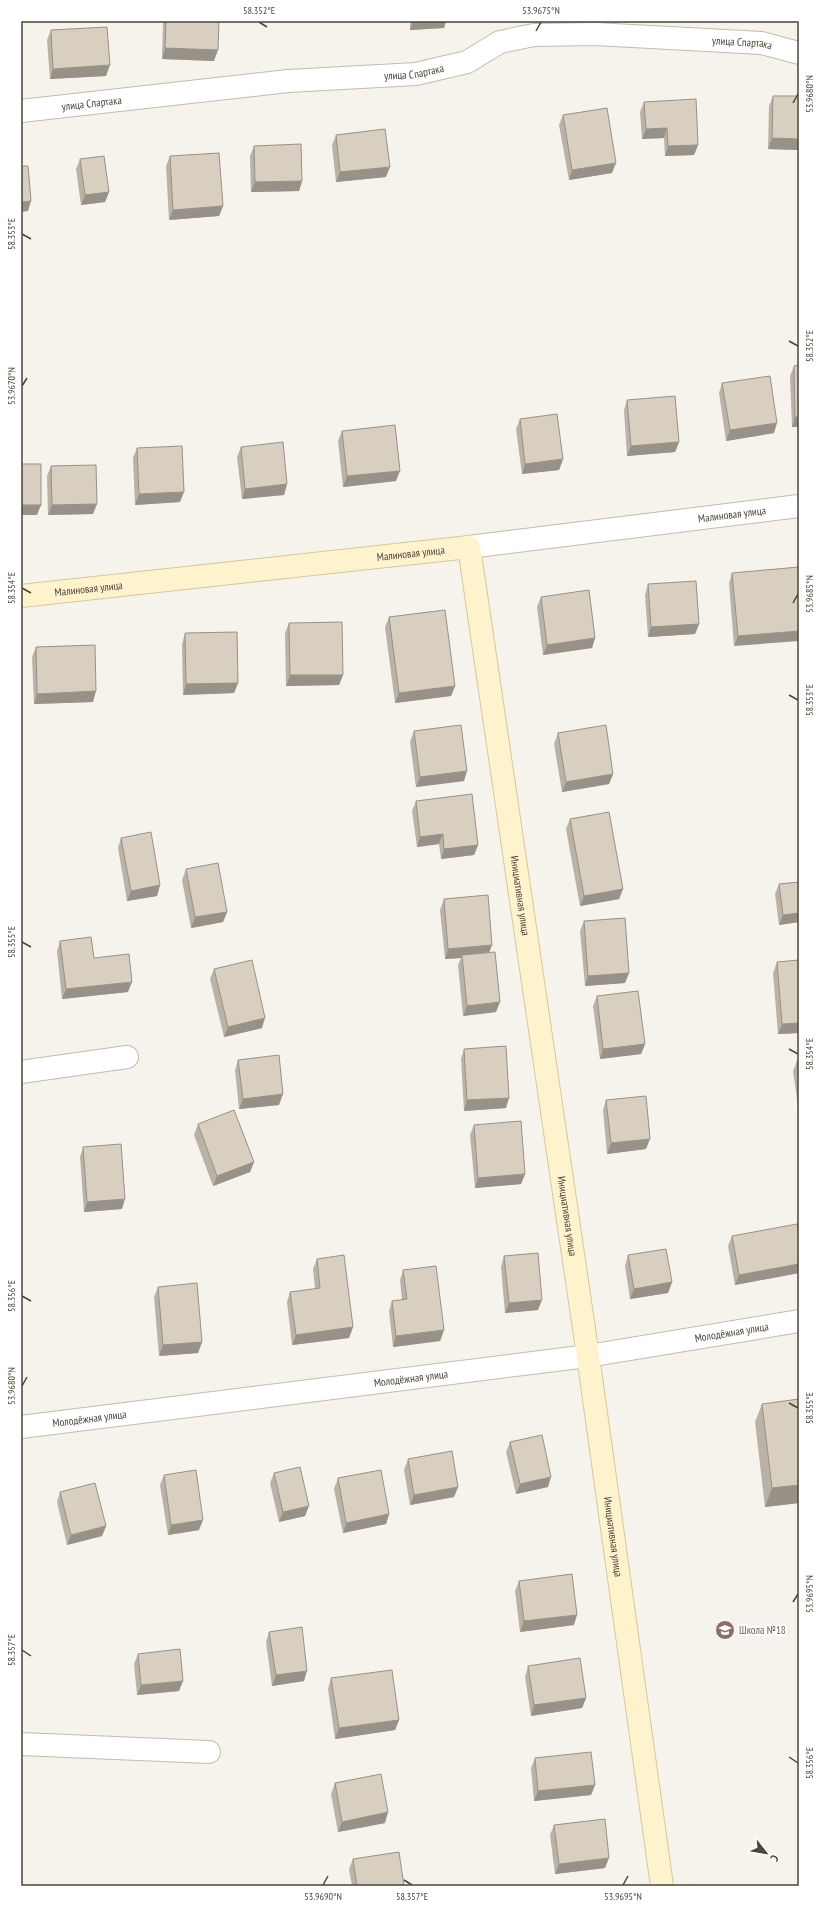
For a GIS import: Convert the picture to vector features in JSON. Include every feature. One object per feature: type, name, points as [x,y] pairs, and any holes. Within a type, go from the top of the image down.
[{"type":"street","name":"улица Спартака","points":[[21,111],[288,81],[416,74],[467,62],[500,42],[534,35],[595,34],[762,43],[799,53]]},
{"type":"street","name":"Малиновая улица","points":[[21,596],[469,546],[799,506]]},
{"type":"street","name":"Инициативная улица","points":[[469,546],[588,1356],[662,1886]]},
{"type":"street","points":[[21,1072],[127,1057]]},
{"type":"street","name":"Молодёжная улица","points":[[21,1427],[588,1356],[799,1321]]},
{"type":"street","points":[[21,1744],[209,1752]]},
{"type":"building","points":[[166,21],[219,21],[218,50],[165,48]]},
{"type":"building","points":[[107,27],[110,65],[53,69],[51,30]]},
{"type":"building","points":[[773,96],[799,96],[799,139],[772,138]]},
{"type":"building","points":[[696,99],[698,145],[668,146],[667,128],[646,129],[644,102]]},
{"type":"building","points":[[607,108],[616,163],[572,170],[563,115]]},
{"type":"building","points":[[385,129],[390,167],[340,172],[336,135]]},
{"type":"building","points":[[301,144],[302,181],[255,182],[254,146]]},
{"type":"building","points":[[219,153],[223,206],[173,210],[170,156]]},
{"type":"building","points":[[104,156],[109,192],[85,195],[80,159]]},
{"type":"building","points":[[21,166],[28,166],[31,201],[21,202]]},
{"type":"building","points":[[799,365],[799,417],[795,417],[794,366]]},
{"type":"building","points":[[770,376],[777,423],[730,430],[722,383]]},
{"type":"building","points":[[675,396],[679,442],[631,446],[627,400]]},
{"type":"building","points":[[557,414],[563,459],[525,464],[520,419]]},
{"type":"building","points":[[395,425],[400,471],[347,476],[342,431]]},
{"type":"building","points":[[283,442],[287,484],[245,489],[241,447]]},
{"type":"building","points":[[182,446],[184,492],[139,494],[137,448]]},
{"type":"building","points":[[21,464],[41,464],[41,505],[21,505]]},
{"type":"building","points":[[96,465],[97,504],[52,505],[51,466]]},
{"type":"building","points":[[799,567],[799,631],[738,636],[732,573]]},
{"type":"building","points":[[696,581],[699,624],[651,627],[648,584]]},
{"type":"building","points":[[589,590],[595,638],[547,645],[541,597]]},
{"type":"building","points":[[445,610],[455,686],[399,693],[389,617]]},
{"type":"building","points":[[342,622],[343,675],[290,675],[289,623]]},
{"type":"building","points":[[237,632],[238,683],[186,684],[185,633]]},
{"type":"building","points":[[95,645],[96,691],[37,694],[36,647]]},
{"type":"building","points":[[461,725],[467,771],[420,777],[414,731]]},
{"type":"building","points":[[606,725],[613,774],[566,782],[558,733]]},
{"type":"building","points":[[472,794],[478,845],[444,849],[443,834],[420,837],[416,801]]},
{"type":"building","points":[[609,812],[623,889],[584,896],[570,819]]},
{"type":"building","points":[[151,832],[160,885],[131,891],[121,838]]},
{"type":"building","points":[[218,863],[227,912],[195,917],[186,869]]},
{"type":"building","points":[[799,882],[799,913],[783,915],[779,884]]},
{"type":"building","points":[[488,895],[492,945],[448,949],[444,899]]},
{"type":"building","points":[[625,918],[629,973],[588,976],[584,921]]},
{"type":"building","points":[[91,937],[94,958],[129,954],[132,982],[66,989],[60,941]]},
{"type":"building","points":[[495,952],[500,1002],[467,1006],[462,955]]},
{"type":"building","points":[[252,960],[265,1018],[228,1027],[214,969]]},
{"type":"building","points":[[799,960],[799,1023],[782,1024],[777,962]]},
{"type":"building","points":[[638,991],[645,1044],[603,1049],[597,996]]},
{"type":"building","points":[[506,1046],[509,1098],[467,1100],[464,1049]]},
{"type":"building","points":[[279,1055],[283,1094],[243,1099],[238,1060]]},
{"type":"building","points":[[797,1061],[799,1061],[799,1077]]},
{"type":"building","points":[[646,1096],[650,1139],[611,1143],[606,1100]]},
{"type":"building","points":[[234,1110],[254,1162],[217,1176],[198,1124]]},
{"type":"building","points":[[521,1121],[525,1174],[478,1178],[474,1125]]},
{"type":"building","points":[[121,1144],[125,1199],[87,1202],[83,1147]]},
{"type":"building","points":[[797,1224],[799,1233],[799,1264],[739,1275],[732,1236]]},
{"type":"building","points":[[666,1249],[672,1282],[634,1289],[628,1255]]},
{"type":"building","points":[[538,1253],[542,1300],[509,1303],[504,1256]]},
{"type":"building","points":[[344,1255],[353,1327],[296,1335],[290,1292],[320,1288],[317,1259]]},
{"type":"building","points":[[436,1266],[444,1330],[396,1336],[392,1301],[407,1299],[403,1270]]},
{"type":"building","points":[[197,1283],[202,1342],[163,1345],[158,1287]]},
{"type":"building","points":[[799,1399],[799,1485],[772,1488],[762,1404]]},
{"type":"building","points":[[542,1435],[551,1477],[520,1484],[510,1442]]},
{"type":"building","points":[[452,1451],[458,1487],[414,1495],[408,1459]]},
{"type":"building","points":[[300,1467],[309,1506],[283,1512],[274,1473]]},
{"type":"building","points":[[196,1470],[203,1520],[171,1525],[164,1475]]},
{"type":"building","points":[[381,1470],[389,1514],[346,1523],[338,1478]]},
{"type":"building","points":[[95,1483],[106,1526],[71,1535],[60,1492]]},
{"type":"building","points":[[572,1574],[577,1615],[524,1621],[519,1581]]},
{"type":"building","points":[[302,1627],[307,1671],[276,1675],[269,1632]]},
{"type":"building","points":[[180,1649],[183,1681],[141,1685],[138,1654]]},
{"type":"building","points":[[580,1658],[586,1698],[534,1705],[528,1666]]},
{"type":"building","points":[[392,1670],[399,1720],[339,1728],[331,1678]]},
{"type":"building","points":[[591,1752],[595,1785],[538,1791],[535,1758]]},
{"type":"building","points":[[381,1774],[388,1812],[342,1822],[335,1783]]},
{"type":"building","points":[[605,1819],[609,1858],[559,1864],[554,1825]]},
{"type":"building","points":[[399,1852],[404,1886],[357,1886],[353,1859]]},
{"type":"place","name":"Школа №18","points":[[725,1630]]}]
